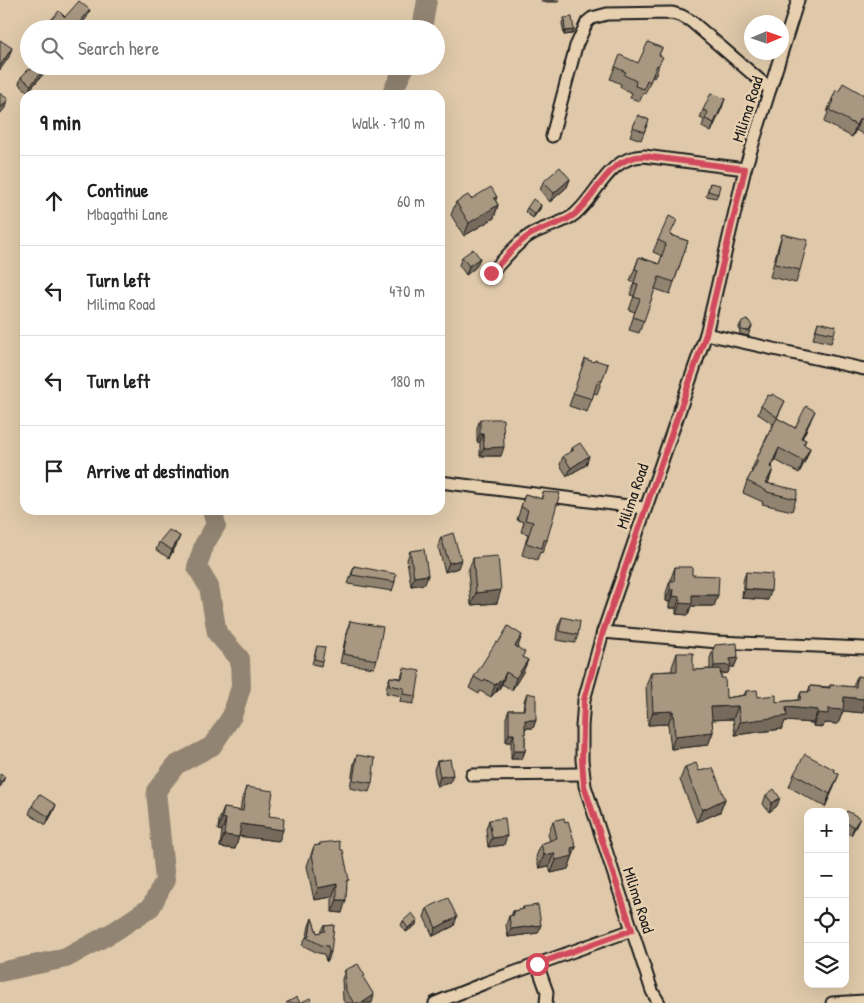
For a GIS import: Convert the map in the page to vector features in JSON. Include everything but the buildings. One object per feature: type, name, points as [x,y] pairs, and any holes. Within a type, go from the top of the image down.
[{"type":"street","name":"Milima Road","points":[[659,1003],[652,991],[584,786],[582,727],[584,700],[603,632],[644,508],[706,334],[745,169],[798,0]]},
{"type":"street","points":[[552,136],[579,39],[587,22],[592,18],[607,14],[662,12],[682,16],[770,89]]},
{"type":"street","points":[[491,273],[527,237],[575,214],[610,171],[625,160],[635,156],[644,156],[745,169]]},
{"type":"street","points":[[706,334],[864,369]]},
{"type":"street","points":[[445,483],[644,508]]},
{"type":"street","points":[[603,632],[718,642],[864,648]]},
{"type":"street","points":[[472,775],[583,774]]},
{"type":"street","points":[[435,1003],[632,930]]},
{"type":"street","points":[[537,964],[547,992],[546,1003]]},
{"type":"street","points":[[832,1003],[864,1000]]},
{"type":"waterway","points":[[424,20],[427,0]]},
{"type":"waterway","points":[[393,90],[401,75]]},
{"type":"waterway","points":[[0,972],[66,958],[115,931],[151,907],[165,880],[156,791],[176,765],[212,746],[232,716],[241,687],[240,659],[217,633],[209,587],[197,567],[204,545],[216,525],[213,515]]},
{"type":"route","points":[[491,273],[527,237],[575,214],[610,171],[625,160],[635,156],[644,156],[745,169],[706,334],[644,508],[603,632],[584,700],[582,760],[584,786],[632,930],[537,964]]}]
